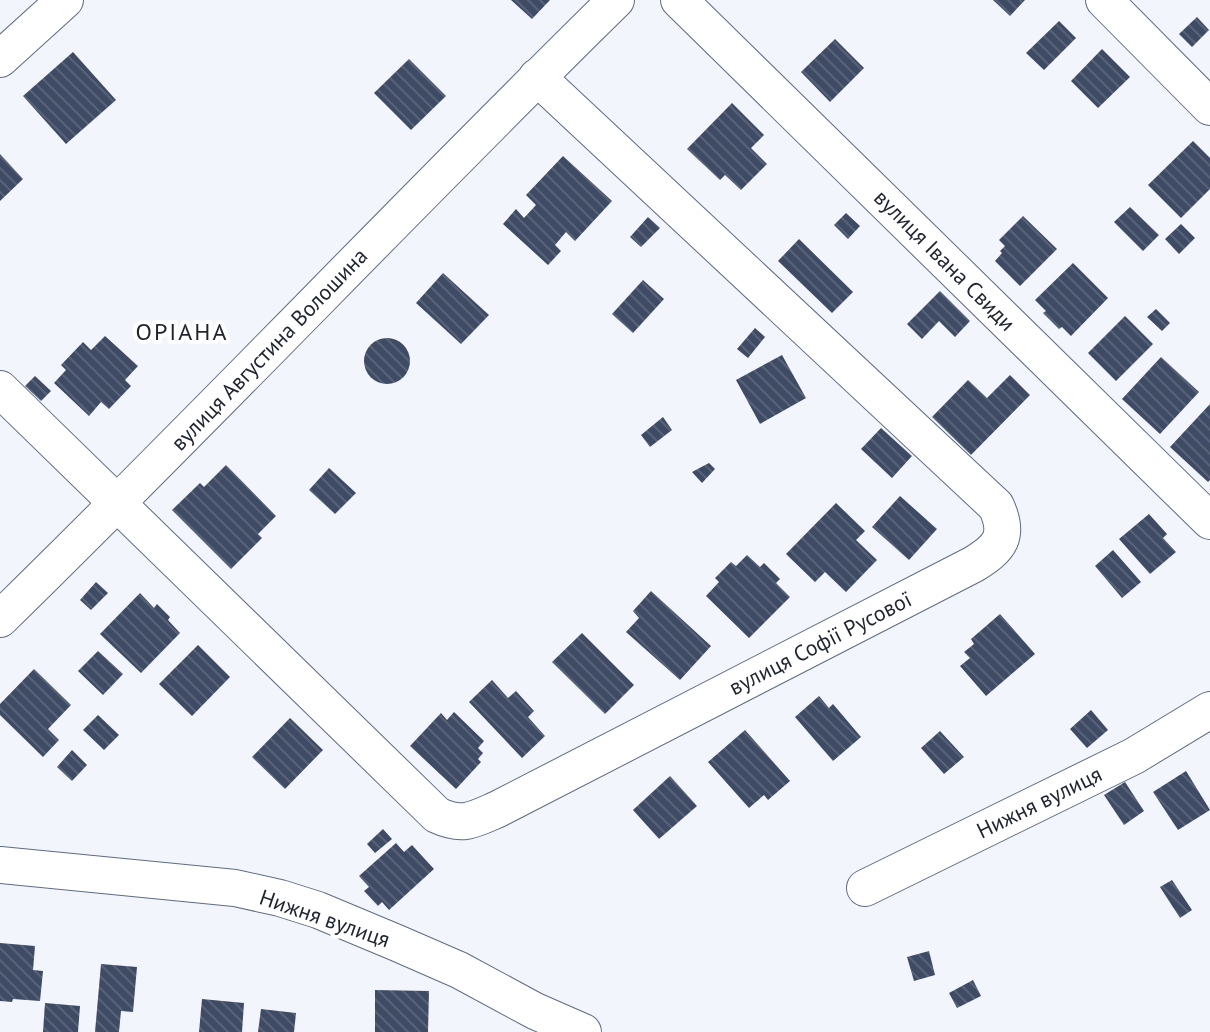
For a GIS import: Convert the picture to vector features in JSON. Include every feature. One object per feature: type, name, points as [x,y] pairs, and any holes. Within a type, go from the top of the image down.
[{"type":"street","points":[[0,59],[65,0]]},
{"type":"street","name":"вулиця Августина Волошина","points":[[0,619],[117,505],[314,302],[616,0]]},
{"type":"street","name":"вулиця Івана Свиди","points":[[679,0],[1210,521]]},
{"type":"street","points":[[1104,0],[1210,107]]},
{"type":"street","name":"вулиця Софії Русової","points":[[117,505],[437,815],[453,822],[472,820],[498,809],[992,553],[1002,540],[1003,521],[996,506],[537,77]]},
{"type":"street","points":[[0,389],[117,505]]},
{"type":"street","name":"Нижня вулиця","points":[[865,888],[1134,756],[1210,710]]},
{"type":"street","name":"Нижня вулиця","points":[[0,865],[235,888],[280,898],[318,910],[459,970],[535,1011],[583,1032]]},
{"type":"building","points":[[511,0],[550,0],[532,19]]},
{"type":"building","points":[[993,0],[1025,0],[1010,16]]},
{"type":"building","points":[[1197,17],[1209,30],[1192,47],[1179,34]]},
{"type":"building","points":[[1059,21],[1076,38],[1044,70],[1026,53]]},
{"type":"building","points":[[835,39],[864,68],[830,102],[801,72]]},
{"type":"building","points":[[1102,49],[1130,77],[1098,108],[1071,81]]},
{"type":"building","points":[[73,52],[116,100],[66,144],[23,96]]},
{"type":"building","points":[[409,59],[446,96],[411,130],[374,93]]},
{"type":"building","points":[[732,103],[764,135],[751,148],[767,164],[741,190],[725,175],[720,180],[687,149]]},
{"type":"building","points":[[1193,141],[1210,158],[1210,189],[1181,218],[1148,185]]},
{"type":"building","points":[[0,154],[23,179],[0,201]]},
{"type":"building","points":[[563,156],[612,201],[575,241],[566,232],[555,245],[561,251],[548,265],[503,224],[516,209],[524,218],[536,205],[526,195]]},
{"type":"building","points":[[1130,207],[1159,235],[1143,251],[1114,222]]},
{"type":"building","points":[[846,213],[860,226],[848,239],[834,225]]},
{"type":"building","points":[[1023,216],[1057,249],[1020,286],[995,261],[1005,246],[999,240]]},
{"type":"building","points":[[648,217],[660,228],[641,247],[630,237]]},
{"type":"building","points":[[1181,224],[1195,238],[1179,254],[1165,239]]},
{"type":"building","points":[[799,239],[853,292],[832,313],[778,261]]},
{"type":"building","points":[[1073,263],[1108,298],[1071,336],[1043,313],[1046,311],[1035,300]]},
{"type":"building","points":[[443,273],[489,315],[461,344],[416,303]]},
{"type":"building","points":[[643,280],[664,299],[633,333],[612,314]]},
{"type":"building","points":[[940,291],[970,321],[955,337],[939,321],[922,339],[907,324]]},
{"type":"building","points":[[1156,309],[1170,323],[1162,331],[1147,317]]},
{"type":"building","points":[[1125,316],[1153,344],[1116,381],[1088,353]]},
{"type":"building","points":[[755,328],[765,337],[748,358],[737,349]]},
{"type":"building","points":[[105,336],[138,366],[125,380],[131,386],[109,409],[101,402],[89,416],[54,383],[66,370],[61,365],[83,342],[91,350]]},
{"type":"building","points":[[387,338],[403,345],[410,361],[403,377],[387,384],[371,377],[364,361],[371,345]]},
{"type":"building","points":[[782,355],[806,398],[760,424],[736,380]]},
{"type":"building","points":[[1161,357],[1199,392],[1160,434],[1122,399]]},
{"type":"building","points":[[1010,375],[1030,395],[971,455],[932,417],[968,380],[987,398]]},
{"type":"building","points":[[35,376],[51,391],[41,401],[25,386]]},
{"type":"building","points":[[1210,404],[1210,480],[1208,482],[1170,447]]},
{"type":"building","points":[[663,417],[672,430],[650,447],[641,435]]},
{"type":"building","points":[[881,428],[912,456],[892,478],[861,449]]},
{"type":"building","points":[[709,463],[715,469],[702,483],[692,472]]},
{"type":"building","points":[[226,465],[276,516],[258,534],[262,538],[231,569],[172,510],[200,483],[204,487]]},
{"type":"building","points":[[329,468],[356,493],[335,514],[309,490]]},
{"type":"building","points":[[900,496],[937,529],[909,560],[872,527]]},
{"type":"building","points":[[836,503],[865,531],[856,540],[877,560],[846,592],[825,572],[815,582],[786,554]]},
{"type":"building","points":[[1149,514],[1167,534],[1163,538],[1176,552],[1150,574],[1119,539]]},
{"type":"building","points":[[1113,550],[1141,582],[1122,598],[1095,566]]},
{"type":"building","points":[[747,555],[760,567],[764,563],[780,579],[776,583],[790,597],[749,638],[706,596],[719,582],[715,578],[731,562],[736,566]]},
{"type":"building","points":[[96,582],[108,593],[91,610],[80,600]]},
{"type":"building","points":[[651,591],[711,646],[680,680],[626,632],[639,618],[633,611]]},
{"type":"building","points":[[140,593],[154,608],[157,604],[170,617],[168,620],[180,633],[141,673],[100,634]]},
{"type":"building","points":[[1000,614],[1035,654],[986,696],[960,666],[970,658],[964,652],[974,644],[971,639]]},
{"type":"building","points":[[582,633],[634,685],[605,714],[552,662]]},
{"type":"building","points":[[198,645],[230,677],[192,716],[159,684]]},
{"type":"building","points":[[98,651],[123,674],[103,695],[78,671]]},
{"type":"building","points":[[34,669],[71,705],[48,729],[59,740],[43,757],[0,715],[0,704]]},
{"type":"building","points":[[492,680],[508,698],[516,691],[534,711],[528,717],[545,736],[522,758],[469,702]]},
{"type":"building","points":[[819,696],[829,708],[833,704],[861,737],[833,761],[795,717]]},
{"type":"building","points":[[1091,710],[1108,730],[1087,748],[1070,729]]},
{"type":"building","points":[[454,712],[484,741],[478,748],[483,753],[478,759],[481,762],[456,789],[410,746],[441,713],[447,720]]},
{"type":"building","points":[[98,715],[119,735],[104,750],[83,730]]},
{"type":"building","points":[[290,718],[323,750],[285,789],[252,757]]},
{"type":"building","points":[[745,730],[790,781],[768,800],[764,795],[749,808],[708,762]]},
{"type":"building","points":[[940,731],[964,757],[944,774],[921,748]]},
{"type":"building","points":[[72,750],[87,765],[72,781],[57,767]]},
{"type":"building","points":[[1186,771],[1210,810],[1178,830],[1153,792]]},
{"type":"building","points":[[670,776],[697,806],[659,839],[633,810]]},
{"type":"building","points":[[1125,782],[1144,811],[1124,825],[1104,795]]},
{"type":"building","points":[[383,829],[392,839],[375,853],[367,844]]},
{"type":"building","points":[[396,843],[404,852],[412,845],[434,869],[389,910],[382,902],[378,906],[364,891],[369,887],[359,876]]},
{"type":"building","points":[[1172,880],[1192,910],[1180,918],[1160,887]]},
{"type":"building","points":[[0,943],[35,946],[33,970],[43,971],[40,1001],[0,1001]]},
{"type":"building","points":[[929,951],[935,975],[914,981],[907,957]]},
{"type":"building","points":[[101,964],[137,967],[133,1012],[121,1011],[119,1032],[95,1032]]},
{"type":"building","points":[[973,980],[981,996],[957,1008],[949,993]]},
{"type":"building","points":[[375,990],[429,991],[428,1032],[375,1032]]},
{"type":"building","points":[[202,999],[244,1003],[242,1032],[199,1032]]},
{"type":"building","points":[[45,1003],[80,1006],[78,1032],[43,1032]]},
{"type":"building","points":[[261,1009],[296,1013],[294,1032],[258,1032]]},
{"type":"district","name":"ОРІАНА","points":[[182,332]]}]
